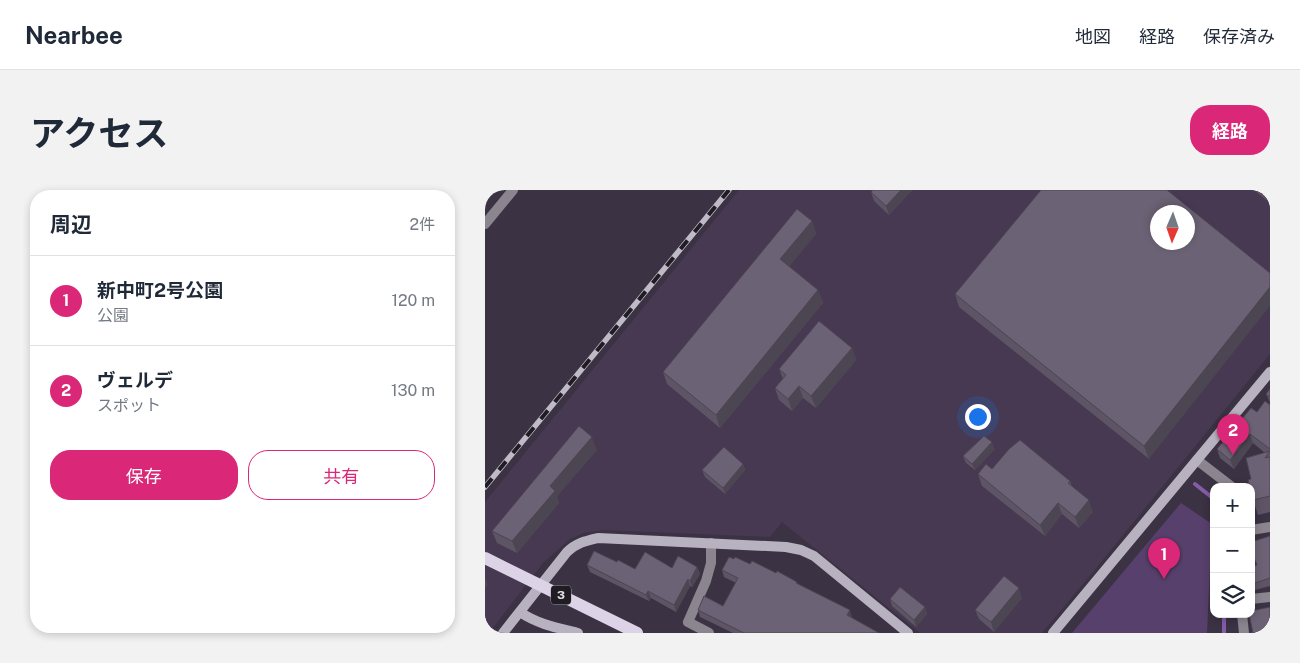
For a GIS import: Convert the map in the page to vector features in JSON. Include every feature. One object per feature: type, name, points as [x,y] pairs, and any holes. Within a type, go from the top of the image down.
[{"type":"main road","name":"3","points":[[485,558],[637,633]]},
{"type":"street","points":[[485,224],[513,190]]},
{"type":"street","points":[[1053,633],[1270,372]]},
{"type":"street","points":[[1197,460],[1227,483]]},
{"type":"street","points":[[1255,529],[1270,527]]},
{"type":"street","points":[[503,633],[567,552],[584,541],[598,538],[787,547],[801,550],[814,556],[908,633]]},
{"type":"street","points":[[709,633],[688,622],[706,580],[711,563],[711,543]]},
{"type":"street","points":[[1255,599],[1270,597]]},
{"type":"street","points":[[520,612],[528,618],[543,624],[578,633]]},
{"type":"street","points":[[1242,618],[1244,633]]},
{"type":"shaded area","points":[[739,190],[1270,190],[1270,354],[1042,633],[920,633],[782,522],[770,537],[603,530],[583,533],[569,540],[543,563],[489,633],[485,633],[485,502]]},
{"type":"shaded area","points":[[1181,503],[1210,523],[1207,633],[1072,633]]},
{"type":"building","points":[[873,190],[901,190],[886,206],[871,192]]},
{"type":"building","points":[[1041,190],[1167,190],[1186,205],[1150,205],[1150,250],[1195,250],[1195,213],[1270,273],[1270,287],[1144,446],[955,294]]},
{"type":"building","points":[[797,209],[812,221],[780,259],[818,290],[716,415],[663,372]]},
{"type":"building","points":[[819,321],[852,348],[811,396],[799,386],[788,399],[775,388],[786,375],[779,369]]},
{"type":"building","points":[[1270,389],[1270,397],[1266,394]]},
{"type":"building","points":[[1265,401],[1270,405],[1270,449],[1250,434],[1230,460],[1217,449],[1251,408],[1257,412]]},
{"type":"building","points":[[579,426],[592,437],[550,486],[555,491],[512,541],[492,531]]},
{"type":"building","points":[[984,436],[992,442],[972,464],[963,456]]},
{"type":"building","points":[[1020,440],[1070,481],[1068,483],[1089,500],[1075,517],[1058,503],[1040,525],[978,474],[986,464],[992,469],[1009,449]]},
{"type":"building","points":[[724,447],[743,464],[723,488],[702,470]]},
{"type":"building","points":[[1270,451],[1265,458],[1270,457],[1270,496],[1255,500],[1255,483],[1249,483],[1248,480],[1251,479],[1246,458]]},
{"type":"building","points":[[1270,536],[1270,578],[1255,583],[1255,566],[1257,565],[1255,560],[1255,541]]},
{"type":"building","points":[[594,551],[635,569],[645,552],[672,568],[678,556],[697,567],[674,605],[648,591],[646,595],[587,565]]},
{"type":"building","points":[[729,557],[734,559],[735,557],[750,564],[752,561],[776,573],[777,571],[796,583],[850,610],[847,615],[879,633],[744,633],[698,610],[704,596],[723,606],[738,578],[722,570]]},
{"type":"building","points":[[1004,576],[1019,588],[991,622],[975,610]]},
{"type":"building","points":[[900,587],[925,607],[914,620],[890,599]]},
{"type":"building","points":[[1270,607],[1270,633],[1253,633],[1250,618],[1255,618],[1255,610]]},
{"type":"waterway","points":[[1195,484],[1210,496]]},
{"type":"waterway","points":[[1224,618],[1224,633]]},
{"type":"railway","points":[[485,487],[729,190]]},
{"type":"place","name":"ヴェルデ","points":[[1233,455]]},
{"type":"place","name":"新中町2号公園","points":[[1164,579]]}]
